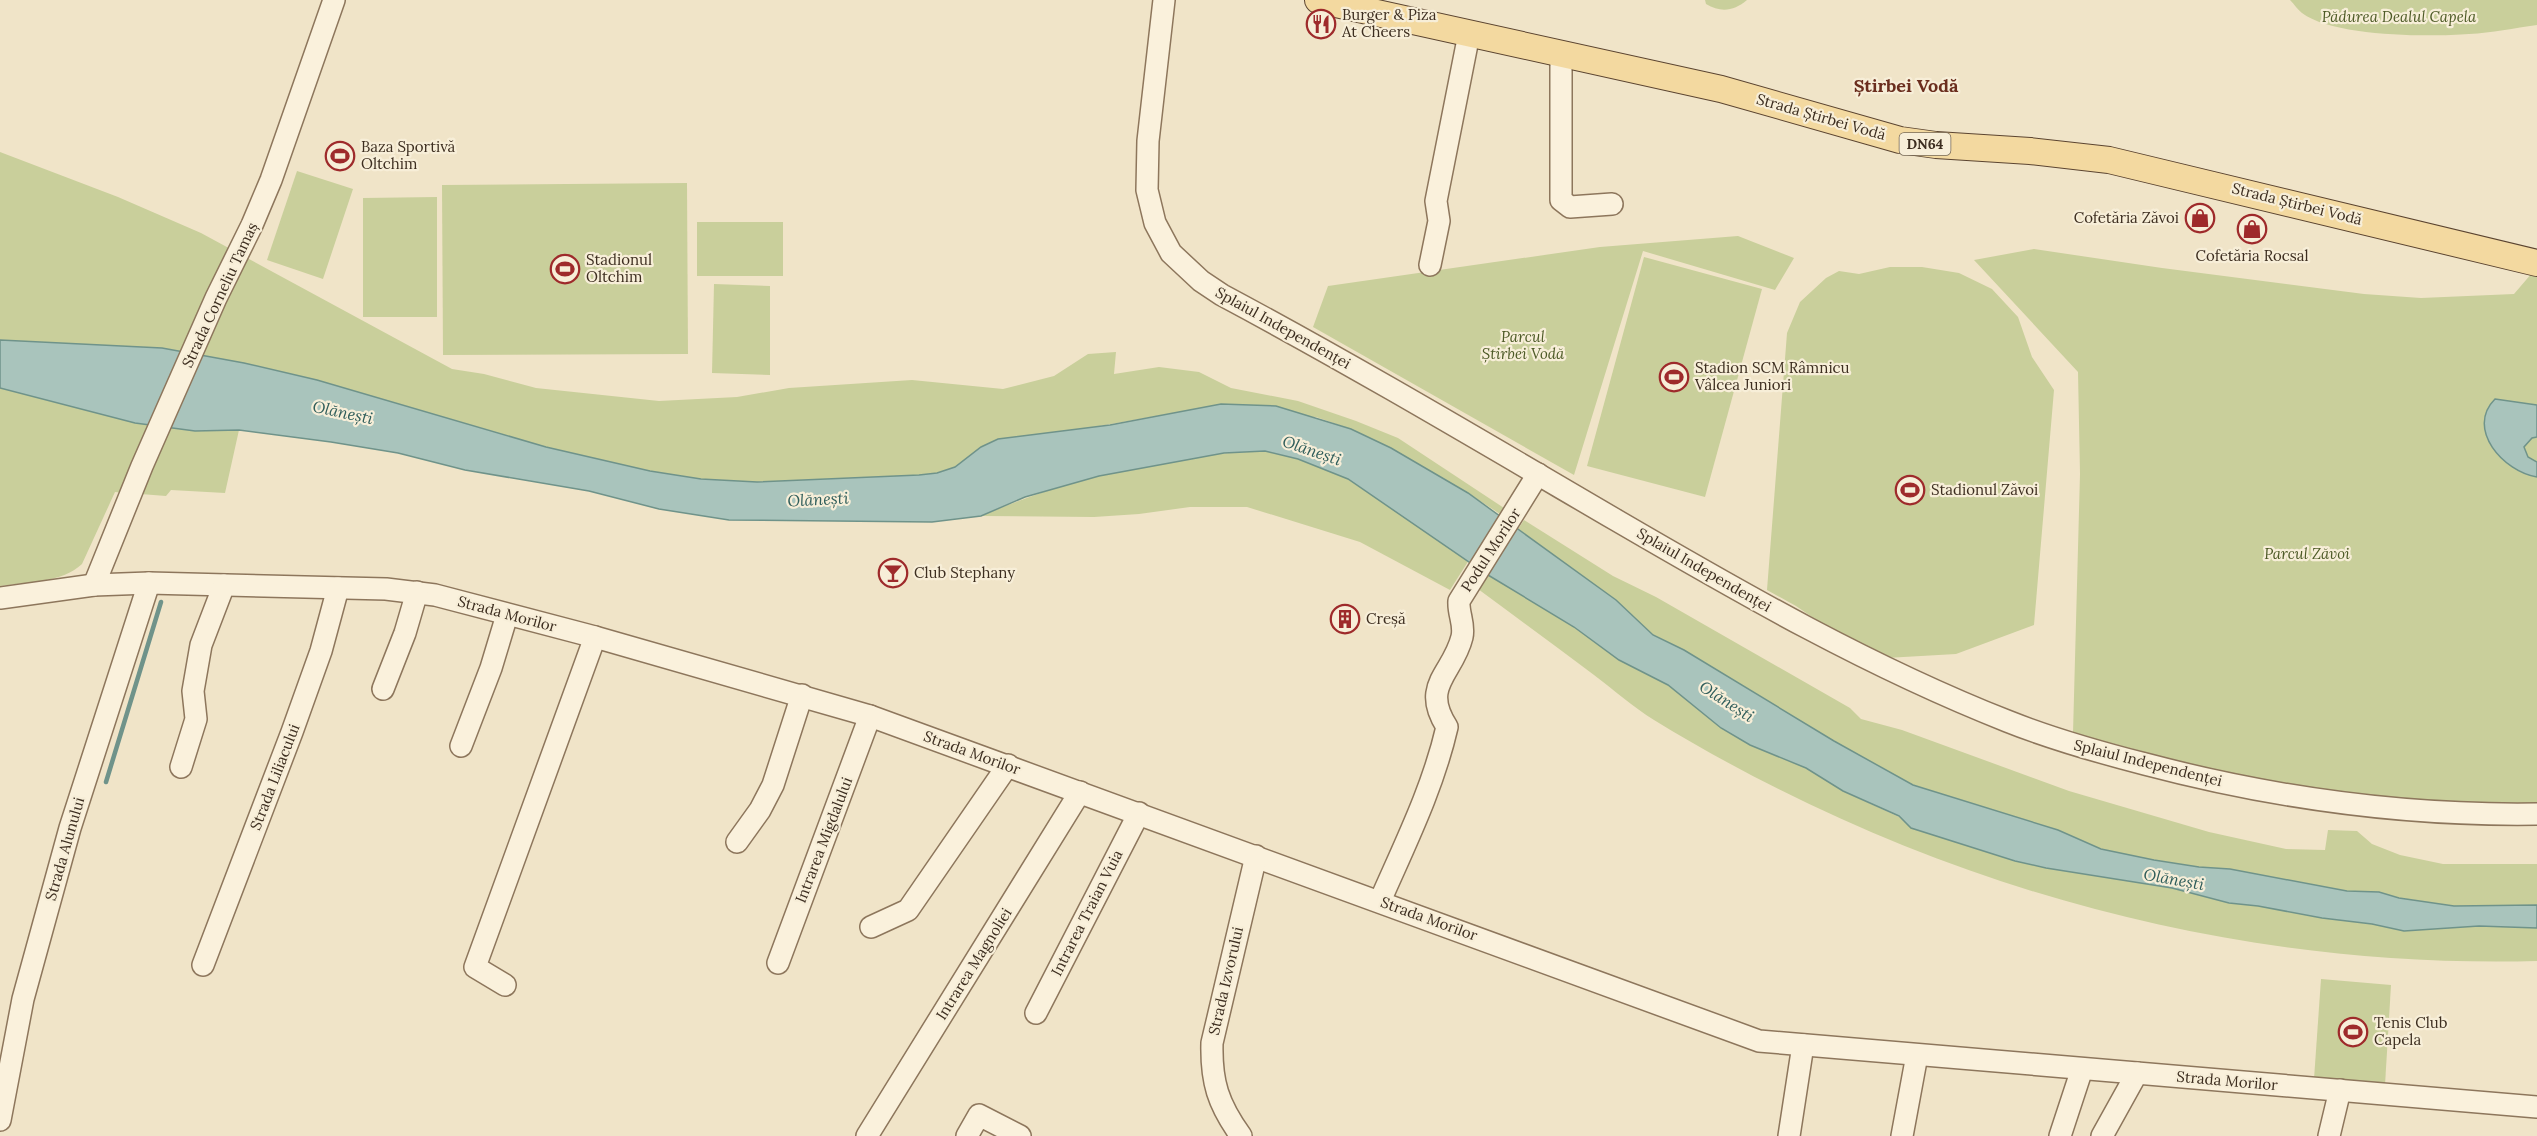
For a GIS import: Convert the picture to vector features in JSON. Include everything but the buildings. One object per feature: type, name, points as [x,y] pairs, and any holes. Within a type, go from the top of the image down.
[{"type":"main road","name":"Strada Știrbei Vodă","points":[[1318,0],[1754,97],[1900,140],[2109,160],[2537,263]]},
{"type":"street","name":"Strada Corneliu Tamaș","points":[[94,585],[142,466],[271,180],[334,0]]},
{"type":"street","name":"Splaiul Independenței","points":[[1164,0],[1146,173],[1147,190],[1155,223],[1172,253],[1185,267],[1222,294],[1812,631],[1910,681],[2010,722],[2064,742],[2184,774],[2313,801],[2397,810],[2469,814],[2537,814]]},
{"type":"street","points":[[1430,266],[1439,221],[1437,192],[1469,34]]},
{"type":"street","points":[[1561,54],[1562,200],[1570,207],[1612,204]]},
{"type":"street","name":"Podul Morilor","points":[[1380,902],[1423,802],[1442,748],[1447,727],[1438,713],[1435,694],[1462,639],[1464,624],[1458,612],[1459,601],[1538,474]]},
{"type":"street","name":"Strada Morilor","points":[[0,598],[94,585],[149,583],[417,592],[595,637],[870,716],[1759,1041],[2537,1107]]},
{"type":"street","name":"Strada Alunului","points":[[0,1120],[23,999],[70,828],[149,583]]},
{"type":"street","points":[[181,767],[196,719],[193,691],[201,645],[224,585]]},
{"type":"street","name":"Strada Liliacului","points":[[203,965],[292,732],[321,651],[338,588]]},
{"type":"street","points":[[383,689],[405,633],[417,592]]},
{"type":"street","points":[[0,598],[0,604]]},
{"type":"street","points":[[461,746],[491,668],[507,615]]},
{"type":"street","points":[[504,985],[475,967],[595,637]]},
{"type":"street","points":[[737,842],[760,810],[773,785],[802,695]]},
{"type":"street","name":"Intrarea Migdalului","points":[[778,963],[870,716]]},
{"type":"street","points":[[871,927],[908,910],[1008,765]]},
{"type":"street","name":"Intrarea Magnoliei","points":[[867,1136],[1080,792]]},
{"type":"street","name":"Intrarea Traian Vuia","points":[[1036,1013],[1139,813]]},
{"type":"street","name":"Strada Izvorului","points":[[1240,1136],[1216,1094],[1212,1072],[1212,1042],[1257,856]]},
{"type":"street","points":[[1789,1136],[1803,1045]]},
{"type":"street","points":[[1902,1136],[1917,1055]]},
{"type":"street","points":[[2060,1136],[2082,1069]]},
{"type":"street","points":[[2102,1136],[2137,1073]]},
{"type":"street","points":[[2329,1136],[2340,1090]]},
{"type":"street","points":[[967,1136],[979,1115],[1020,1136]]},
{"type":"green space","points":[[1705,0],[1747,0],[1737,7],[1722,10],[1706,4]]},
{"type":"green space","name":"Pădurea Dealul Capela","points":[[2290,0],[2537,0],[2537,25],[2469,34],[2382,34],[2336,27],[2317,21],[2302,13]]},
{"type":"green space","points":[[0,152],[118,197],[201,233],[452,369],[484,374],[536,388],[659,401],[737,397],[789,388],[912,380],[1003,389],[1054,376],[1088,354],[1116,352],[1114,374],[1159,367],[1199,372],[1231,388],[1298,401],[1356,421],[1398,438],[1504,508],[1500,514],[1391,448],[1351,429],[1316,417],[1179,412],[981,447],[955,467],[937,473],[757,482],[701,479],[650,471],[546,447],[317,380],[244,363],[162,348],[0,340]]},
{"type":"green space","points":[[297,171],[353,189],[323,279],[267,260]]},
{"type":"green space","name":"Stadionul Oltchim","points":[[687,183],[688,354],[443,355],[442,185]]},
{"type":"green space","points":[[437,197],[437,317],[363,317],[363,198]]},
{"type":"green space","points":[[697,222],[783,222],[783,276],[697,276]]},
{"type":"green space","name":"Parcul Știrbei Vodă","points":[[1738,236],[1794,258],[1775,290],[1643,251],[1574,475],[1313,327],[1328,286],[1600,247]]},
{"type":"green space","name":"Parcul Zăvoi","points":[[2034,249],[2364,294],[2421,298],[2514,294],[2532,273],[2537,274],[2537,807],[2346,799],[2209,769],[2073,733],[2080,474],[2078,372],[1974,260]]},
{"type":"green space","name":"Stadion SCM Râmnicu Vâlcea Juniori","points":[[1644,257],[1762,289],[1705,497],[1587,466]]},
{"type":"green space","name":"Stadionul Zăvoi","points":[[1890,267],[1922,267],[1959,273],[1992,289],[2018,317],[2032,357],[2054,390],[2034,625],[1956,654],[1886,658],[1828,628],[1767,590],[1787,333],[1800,302],[1826,278],[1839,271],[1859,274]]},
{"type":"green space","points":[[714,284],[770,286],[770,375],[712,373]]},
{"type":"green space","points":[[0,388],[135,423],[195,431],[239,430],[225,493],[171,490],[166,496],[115,492],[82,564],[54,578],[0,586]]},
{"type":"green space","points":[[1265,451],[1298,459],[1348,479],[1469,560],[1450,590],[1360,542],[1247,507],[1190,507],[1094,517],[981,516],[1049,490],[1120,470],[1192,457]]},
{"type":"green space","points":[[1524,520],[1613,576],[1656,597],[1850,708],[1861,719],[1902,730],[2069,791],[2209,832],[2286,849],[2325,850],[2328,830],[2357,831],[2372,844],[2400,855],[2443,864],[2537,864],[2537,905],[2454,906],[2399,898],[2379,892],[2347,891],[2230,869],[2154,860],[2101,849],[2058,830],[1913,785],[1834,741],[1684,650],[1653,635],[1616,600],[1518,529]]},
{"type":"green space","points":[[1488,575],[1574,627],[1619,660],[1668,685],[1721,728],[1750,745],[1806,768],[1843,791],[1899,817],[1911,828],[2015,861],[2046,868],[2172,888],[2229,903],[2322,918],[2372,924],[2404,931],[2479,926],[2537,928],[2537,961],[2420,960],[2305,950],[2190,931],[2078,905],[1968,870],[1861,828],[1756,777],[1654,720],[1478,589]]},
{"type":"green space","name":"Tenis Club Capela","points":[[2321,979],[2391,985],[2385,1085],[2314,1079]]},
{"type":"water","name":"Olănești","points":[[0,340],[162,348],[244,363],[317,380],[546,447],[650,471],[701,479],[757,482],[937,473],[955,467],[981,447],[998,439],[1110,425],[1221,404],[1276,406],[1351,429],[1391,448],[1468,493],[1616,600],[1653,635],[1684,650],[1834,741],[1913,785],[2058,830],[2101,849],[2154,860],[2230,869],[2347,891],[2379,892],[2399,898],[2454,906],[2537,905],[2537,928],[2479,926],[2404,931],[2372,924],[2322,918],[2229,903],[2172,888],[2046,868],[2015,861],[1911,828],[1899,816],[1843,791],[1806,768],[1750,745],[1721,728],[1668,685],[1619,660],[1574,627],[1488,575],[1348,479],[1298,459],[1265,451],[1224,453],[1099,476],[1025,497],[981,516],[932,522],[729,520],[659,509],[589,491],[465,470],[398,453],[331,442],[239,430],[195,431],[135,423],[0,388]]},
{"type":"water","points":[[2495,399],[2537,405],[2537,437],[2532,438],[2524,447],[2528,457],[2537,462],[2537,477],[2512,467],[2501,458],[2486,436],[2484,423],[2487,411]]},
{"type":"waterway","points":[[106,782],[161,602]]},
{"type":"place","name":"Burger & Piza At Cheers","points":[[1321,24]]},
{"type":"place","name":"Baza Sportivă Oltchim","points":[[340,156]]},
{"type":"place","name":"Cofetăria Zăvoi","points":[[2200,218]]},
{"type":"place","name":"Cofetăria Rocsal","points":[[2252,229]]},
{"type":"place","name":"Stadionul Oltchim","points":[[565,269]]},
{"type":"place","name":"Stadion SCM Râmnicu Vâlcea Juniori","points":[[1674,377]]},
{"type":"place","name":"Stadionul Zăvoi","points":[[1910,490]]},
{"type":"place","name":"Club Stephany","points":[[893,573]]},
{"type":"place","name":"Creșă","points":[[1345,619]]},
{"type":"place","name":"Tenis Club Capela","points":[[2353,1032]]},
{"type":"district","name":"Știrbei Vodă","points":[[1906,86]]}]
